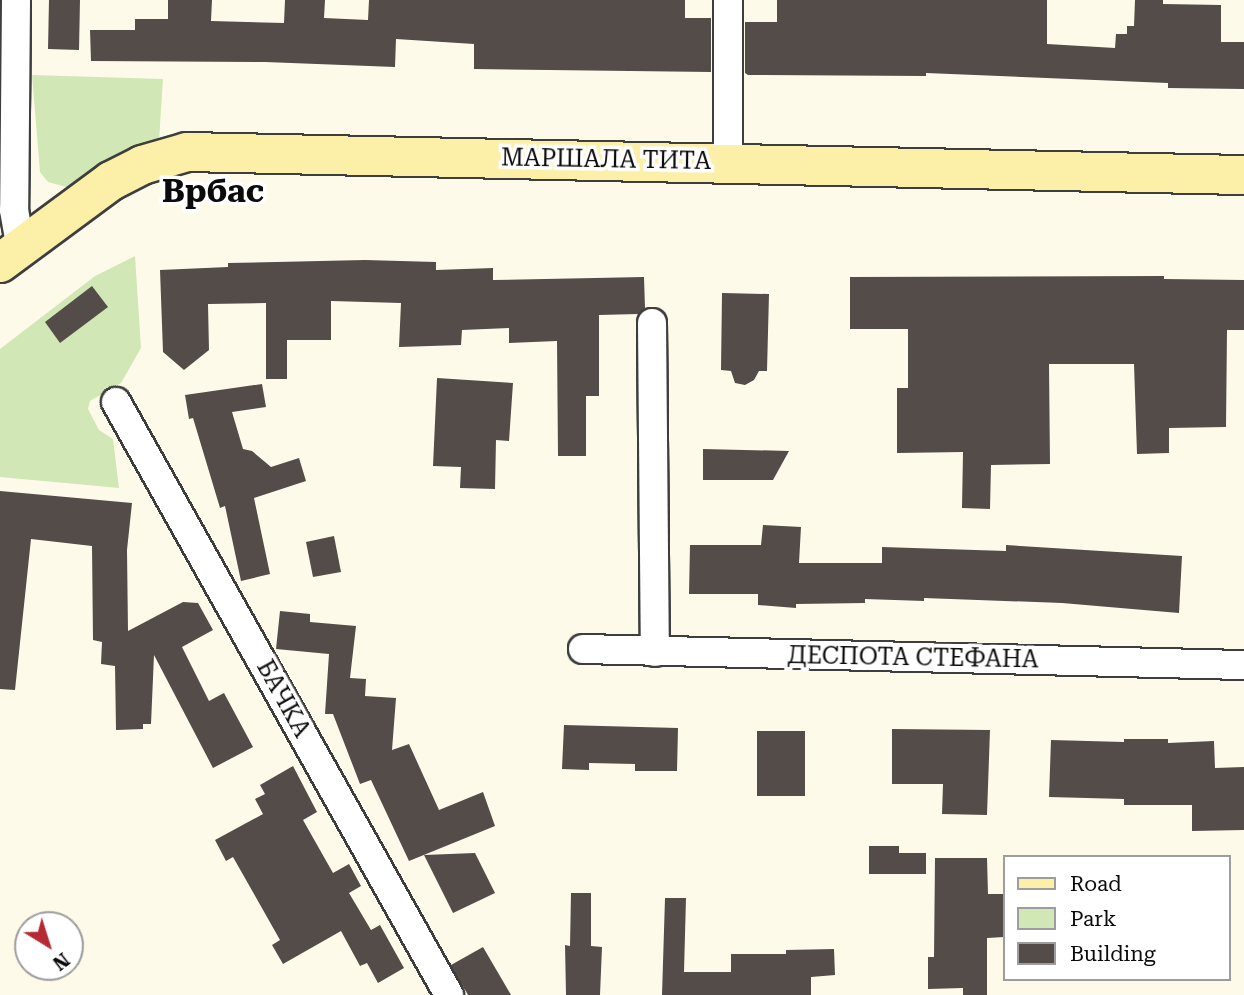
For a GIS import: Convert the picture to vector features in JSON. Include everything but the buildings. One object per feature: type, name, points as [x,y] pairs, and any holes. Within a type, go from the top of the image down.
[{"type":"street","points":[[11,256],[14,210],[16,0]]},
{"type":"street","points":[[728,0],[728,163]]},
{"type":"street","name":"МАРШАЛА ТИТА","points":[[11,256],[111,181],[142,165],[187,152],[1244,175]]},
{"type":"street","points":[[652,323],[655,652]]},
{"type":"street","name":"БАЧКА","points":[[116,402],[449,995]]},
{"type":"street","name":"ДЕСПОТА СТЕФАНА","points":[[583,649],[1244,665]]},
{"type":"green space","points":[[32,75],[163,79],[159,140],[70,188],[48,182],[40,172]]},
{"type":"green space","points":[[135,256],[141,348],[121,383],[90,401],[88,409],[99,430],[113,439],[119,488],[0,477],[0,349],[95,276]]},
{"type":"district","name":"Врбас","points":[[213,191]]}]
